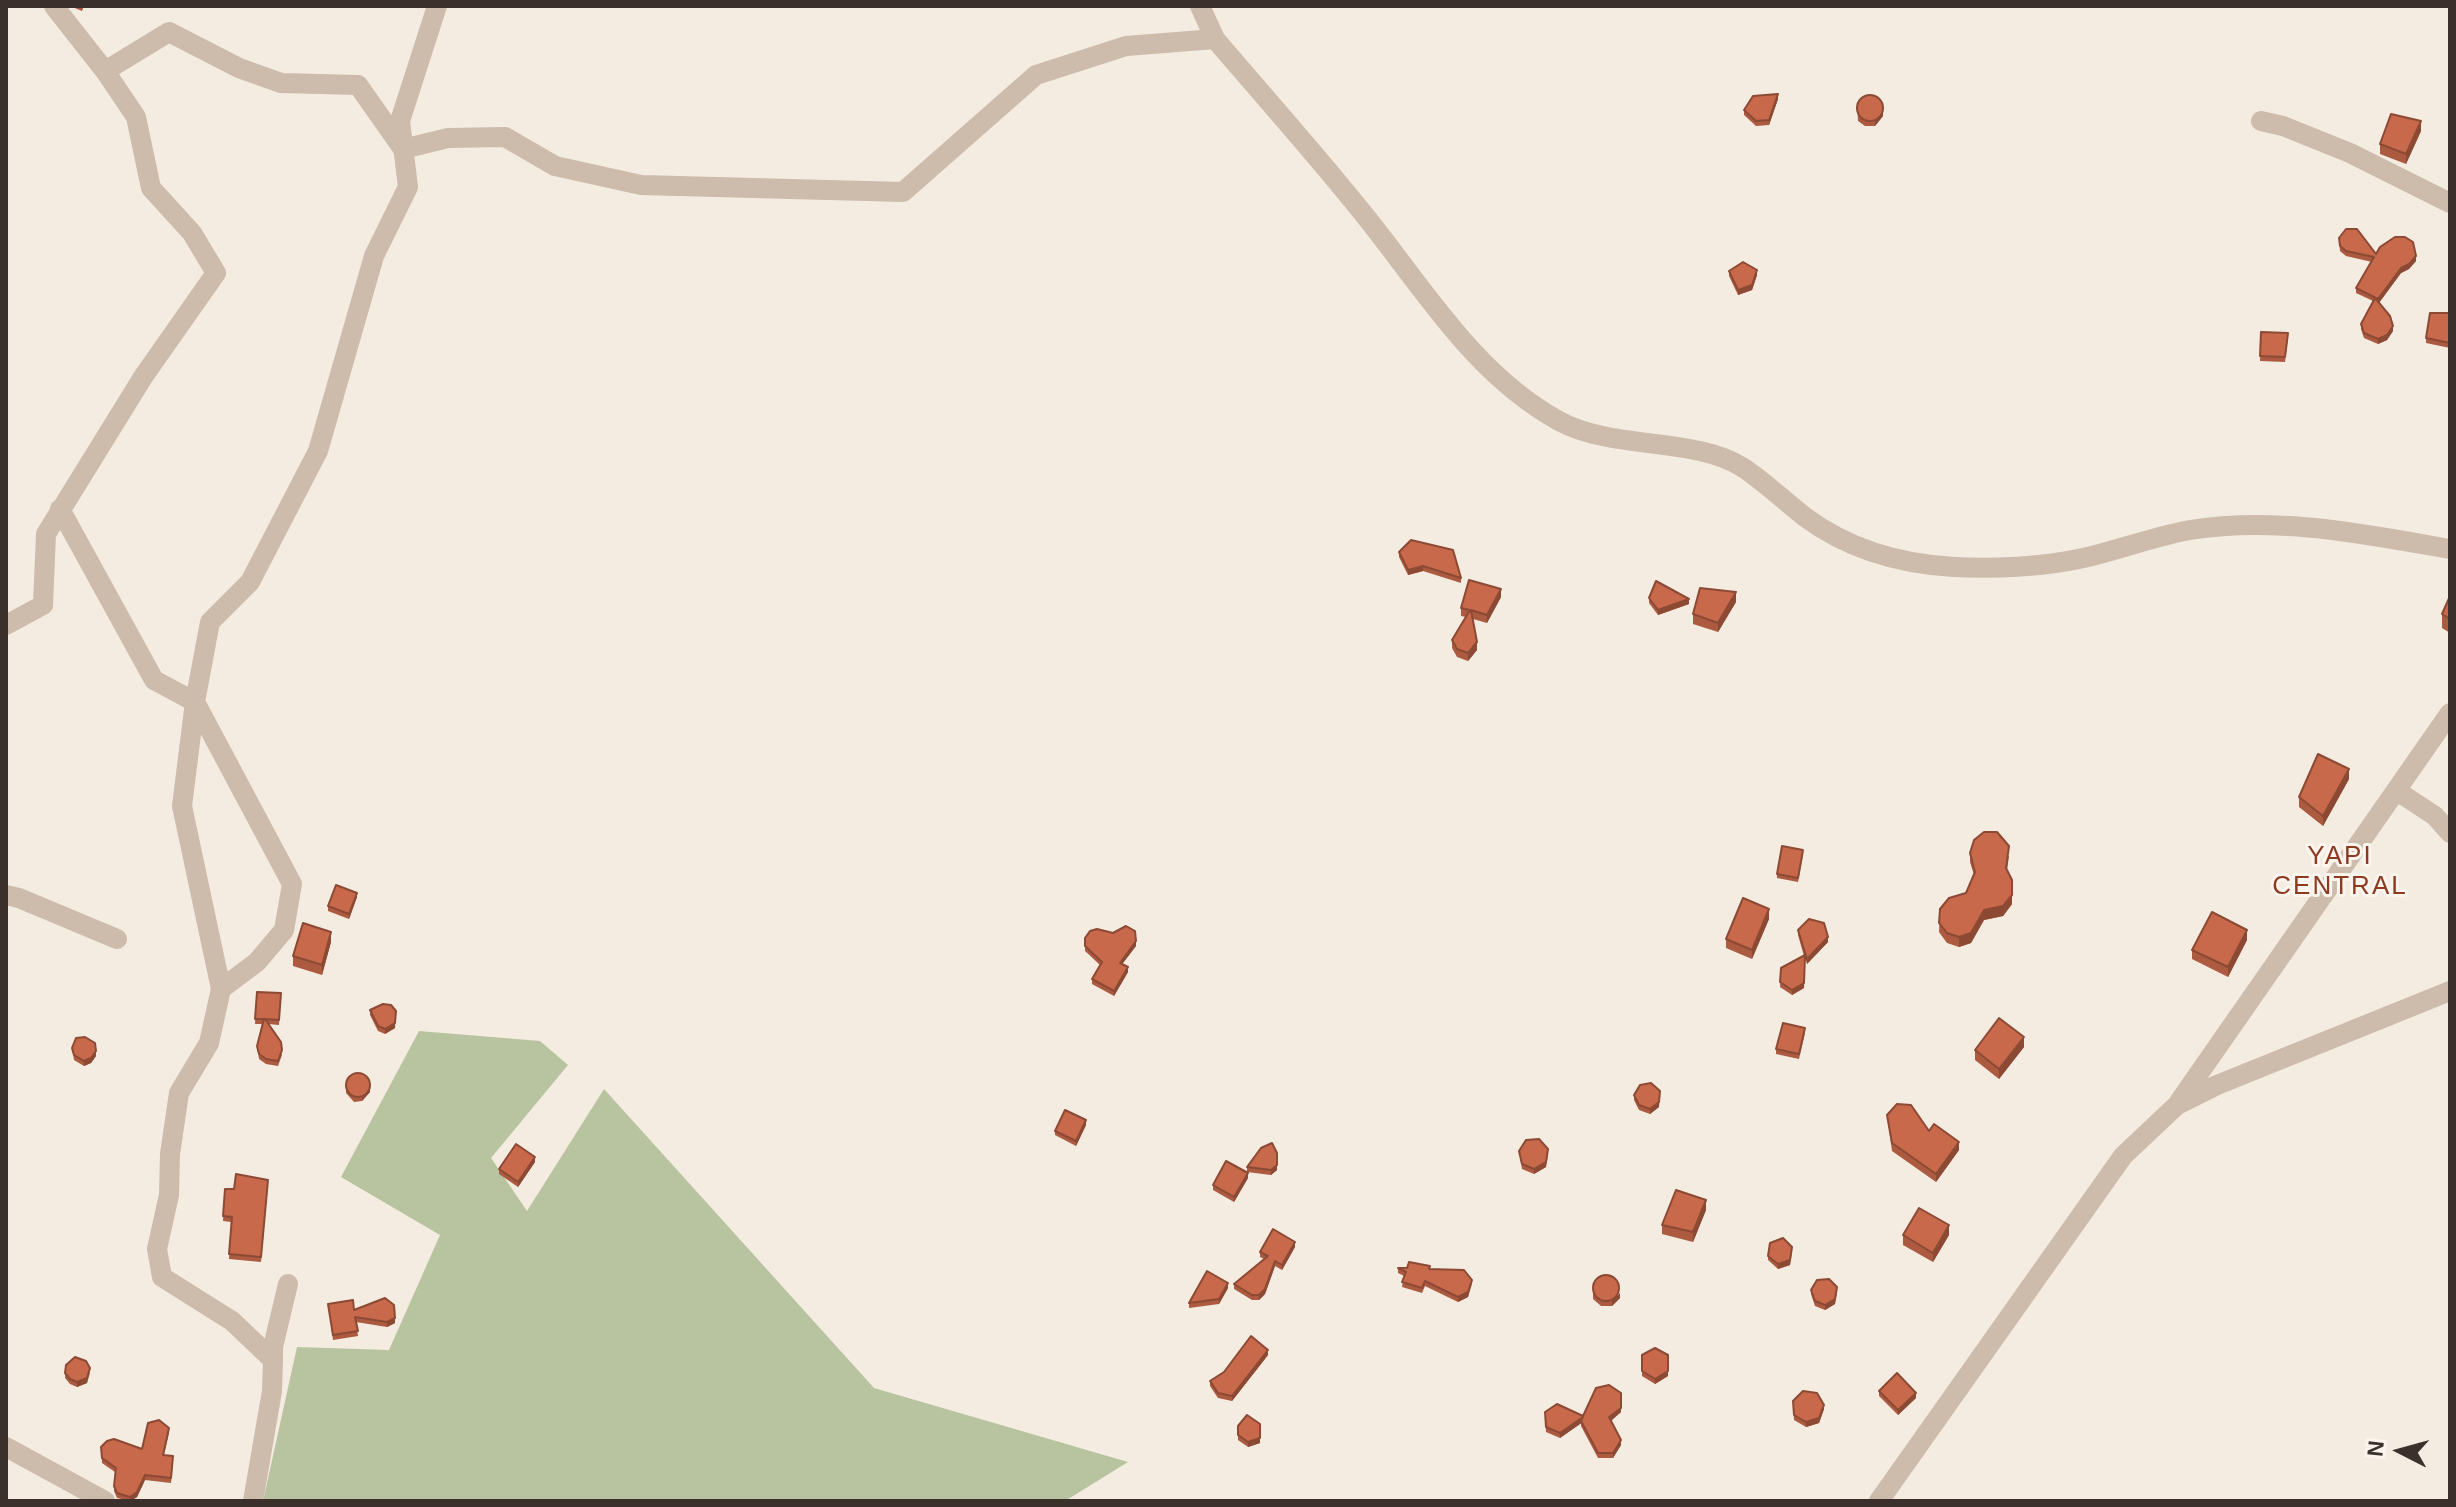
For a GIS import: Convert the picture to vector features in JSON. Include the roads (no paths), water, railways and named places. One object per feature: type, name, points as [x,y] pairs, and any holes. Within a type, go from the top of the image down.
[{"type":"street","points":[[6,625],[43,605],[46,534],[143,377],[216,273],[192,233],[151,188],[136,117],[54,6]]},
{"type":"street","points":[[273,1360],[232,1321],[162,1277],[157,1249],[169,1195],[170,1154],[179,1093],[209,1043],[221,989],[182,806],[195,702],[210,622],[250,582],[318,451],[374,256],[408,187],[400,121],[437,6]]},
{"type":"street","points":[[1200,6],[1215,39],[1370,222],[1451,329],[1536,407],[1564,424],[1593,433],[1698,452],[1740,466],[1808,520],[1850,545],[1893,559],[1953,567],[2021,567],[2088,557],[2188,531],[2231,526],[2311,527],[2450,549]]},
{"type":"street","points":[[105,71],[169,32],[239,68],[281,83],[358,85],[403,149]]},
{"type":"street","points":[[403,149],[448,138],[505,137],[555,166],[641,185],[903,192],[1036,75],[1126,46],[1215,39]]},
{"type":"street","points":[[2261,121],[2283,126],[2350,153],[2450,203]]},
{"type":"street","points":[[60,509],[154,680],[195,702],[292,884],[284,930],[257,962],[221,989]]},
{"type":"street","points":[[1879,1501],[2123,1156],[2177,1105],[2450,713]]},
{"type":"street","points":[[2397,791],[2435,816],[2450,833]]},
{"type":"street","points":[[6,895],[117,939]]},
{"type":"street","points":[[2177,1105],[2217,1085],[2450,991]]},
{"type":"street","points":[[253,1501],[272,1391],[273,1347],[288,1284]]},
{"type":"street","points":[[6,1447],[105,1501]]},
{"type":"district","name":"YAPI CENTRAL","points":[[2340,872]]}]
